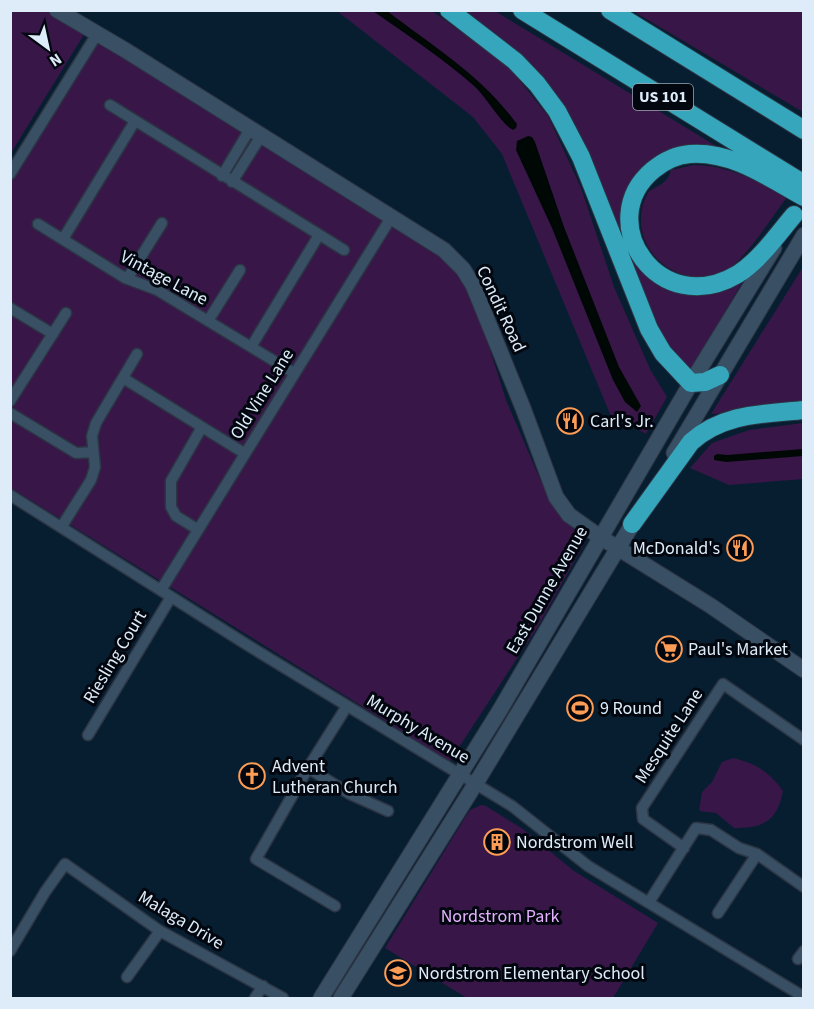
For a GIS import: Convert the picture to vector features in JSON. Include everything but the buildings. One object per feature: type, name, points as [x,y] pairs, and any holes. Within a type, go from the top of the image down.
[{"type":"highway","points":[[449,10],[515,61],[537,84],[557,111],[581,157],[652,336],[663,353],[691,383],[705,382],[720,375]]},
{"type":"highway","name":"US 101","points":[[522,10],[804,184]]},
{"type":"highway","name":"US 101","points":[[610,10],[804,130]]},
{"type":"highway","points":[[688,154],[713,155],[735,161],[760,173],[800,204],[765,250],[747,267],[718,283],[700,287],[669,282],[651,270],[637,248],[632,232],[634,197],[643,180],[669,159],[688,154]]},
{"type":"highway","points":[[632,524],[691,442],[701,433],[726,420],[740,416],[804,410]]},
{"type":"main road","name":"Condit Road","points":[[57,10],[444,250],[463,269],[473,285],[556,497],[569,515],[600,537],[704,601],[804,670]]},
{"type":"main road","name":"East Dunne Avenue","points":[[321,999],[461,774],[691,383],[800,204]]},
{"type":"main road","name":"East Dunne Avenue","points":[[341,999],[476,783],[804,235]]},
{"type":"street","points":[[10,174],[96,34]]},
{"type":"street","points":[[110,105],[344,250]]},
{"type":"street","points":[[63,239],[135,121]]},
{"type":"street","points":[[222,176],[256,132]]},
{"type":"street","points":[[232,182],[256,132]]},
{"type":"street","name":"Old Vine Lane","points":[[161,590],[392,216]]},
{"type":"street","points":[[128,279],[162,223]]},
{"type":"street","name":"Vintage Lane","points":[[38,224],[128,279],[157,290],[294,373]]},
{"type":"street","points":[[251,346],[319,235]]},
{"type":"street","points":[[208,321],[240,270]]},
{"type":"street","points":[[10,308],[53,334]]},
{"type":"street","points":[[10,401],[66,313]]},
{"type":"street","points":[[62,526],[91,480],[94,466],[92,436],[96,423],[137,354]]},
{"type":"street","points":[[123,378],[244,453]]},
{"type":"street","points":[[10,413],[76,453],[93,452]]},
{"type":"street","points":[[197,529],[176,516],[171,507],[171,481],[202,427]]},
{"type":"street","name":"Murphy Avenue","points":[[10,495],[346,706],[476,783],[528,817],[588,866],[804,997]]},
{"type":"street","name":"Riesling Court","points":[[88,735],[171,597]]},
{"type":"street","name":"Mesquite Lane","points":[[684,848],[643,819],[642,808],[723,684],[804,740]]},
{"type":"street","points":[[335,906],[256,858],[346,706]]},
{"type":"street","points":[[308,768],[350,794],[388,811]]},
{"type":"street","points":[[649,902],[696,828],[711,830],[739,848],[757,854],[804,887]]},
{"type":"street","points":[[718,914],[757,854]]},
{"type":"street","name":"Malaga Drive","points":[[10,951],[45,892],[65,864],[160,931],[283,999]]},
{"type":"street","points":[[127,977],[160,931]]},
{"type":"street","points":[[255,999],[263,986]]},
{"type":"green space","points":[[11,11],[58,11],[88,28],[11,153]]},
{"type":"green space","points":[[337,11],[432,11],[507,65],[548,116],[581,188],[614,287],[650,369],[667,397],[646,434],[610,414],[502,154],[473,117]]},
{"type":"green space","points":[[462,11],[495,11],[716,146],[692,146],[635,181],[635,260],[645,273],[657,283],[676,292],[697,295],[720,291],[743,281],[690,371],[663,340],[574,122],[552,89],[514,48]]},
{"type":"green space","points":[[633,11],[803,11],[803,112]]},
{"type":"green space","points":[[99,40],[439,247],[472,293],[506,400],[540,479],[567,521],[585,542],[537,628],[450,761],[11,488],[10,181]]},
{"type":"green space","points":[[694,165],[731,171],[788,196],[744,255],[729,268],[710,276],[691,276],[673,271],[659,260],[648,246],[642,229],[642,210],[649,191],[665,181],[671,170]]},
{"type":"green space","points":[[803,267],[803,405],[711,414]]},
{"type":"green space","points":[[803,423],[803,479],[729,485],[690,468],[712,443],[749,430]]},
{"type":"green space","points":[[733,758],[761,769],[783,791],[777,809],[768,821],[744,828],[734,828],[716,813],[699,811],[702,792],[712,782],[722,762]]},
{"type":"green space","name":"Nordstrom Park","points":[[481,805],[523,829],[574,871],[658,923],[613,998],[467,998],[385,948],[470,810]]},
{"type":"shaded area","points":[[373,11],[387,11],[472,76],[503,107],[517,124],[516,128],[513,130],[508,127],[478,90],[461,75]]},
{"type":"shaded area","points":[[528,136],[532,137],[535,142],[564,227],[619,367],[641,406],[637,412],[625,402],[613,380],[552,228],[516,150],[517,141]]},
{"type":"shaded area","points":[[803,449],[803,456],[726,462],[714,460],[717,454]]},
{"type":"place","name":"Carl's Jr.","points":[[570,421]]},
{"type":"place","name":"McDonald's","points":[[740,548]]},
{"type":"place","name":"Paul's Market","points":[[669,649]]},
{"type":"place","name":"9 Round","points":[[580,708]]},
{"type":"place","name":"Advent Lutheran Church","points":[[252,776]]},
{"type":"place","name":"Nordstrom Well","points":[[497,842]]},
{"type":"place","name":"Nordstrom Elementary School","points":[[398,973]]}]
